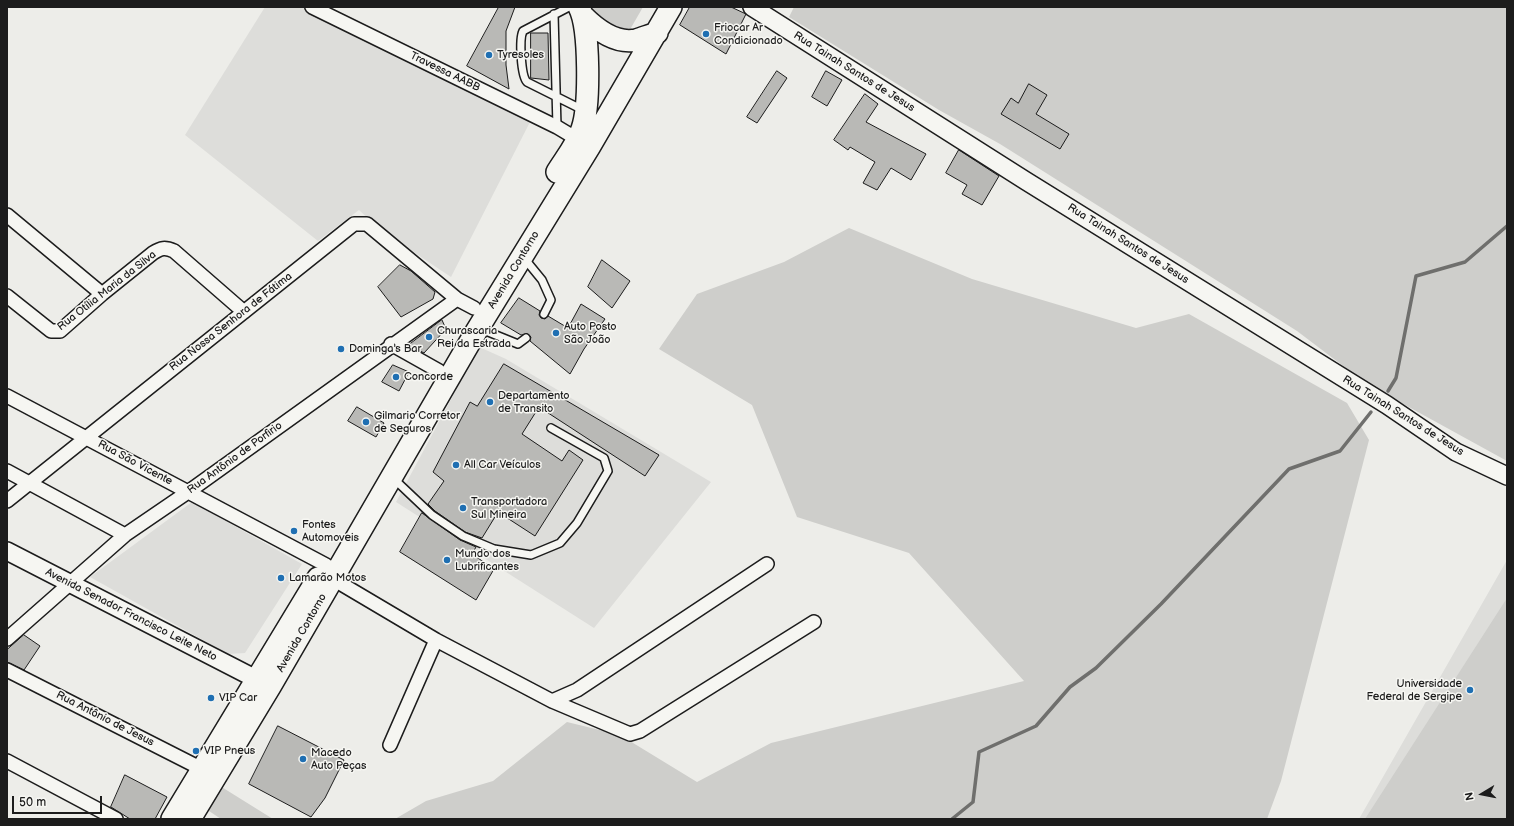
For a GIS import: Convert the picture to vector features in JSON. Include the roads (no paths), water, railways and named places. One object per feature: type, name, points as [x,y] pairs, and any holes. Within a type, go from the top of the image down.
[{"type":"main road","name":"Avenida Contorno","points":[[172,819],[256,678],[393,478],[479,328],[657,33],[671,7]]},
{"type":"main road","points":[[577,10],[591,24],[604,33],[624,40],[635,40],[657,33]]},
{"type":"main road","points":[[577,10],[587,86],[582,126]]},
{"type":"main road","name":"Avenida Contorno","points":[[190,819],[330,572],[439,371],[466,303],[582,126]]},
{"type":"street","name":"Travessa AABB","points":[[312,7],[557,127],[582,126]]},
{"type":"street","name":"Rua Tainah Santos de Jesus","points":[[752,7],[1026,181],[1380,401],[1456,452],[1507,476]]},
{"type":"street","points":[[7,215],[102,294]]},
{"type":"street","name":"Rua Nossa Senhora de Fátima","points":[[7,501],[354,224],[367,224],[466,303]]},
{"type":"street","name":"Rua Otília Maria da Silva","points":[[7,296],[54,332],[60,331],[102,294],[153,253],[161,248],[167,248],[174,251],[244,312]]},
{"type":"street","name":"Rua Antônio de Porfirio","points":[[7,639],[125,535],[188,492],[391,344],[466,303]]},
{"type":"street","points":[[391,344],[439,371]]},
{"type":"street","name":"Rua São Vicente","points":[[7,396],[188,492],[330,572],[436,640],[552,701],[622,731],[634,734],[814,622]]},
{"type":"street","points":[[7,471],[30,482],[125,535]]},
{"type":"street","name":"Avenida Senador Francisco Leite Neto","points":[[7,551],[68,584],[256,678]]},
{"type":"street","points":[[552,701],[577,690],[767,564]]},
{"type":"street","points":[[390,745],[436,640]]},
{"type":"street","name":"Rua Antônio de Jesus","points":[[7,670],[202,769]]},
{"type":"street","points":[[7,761],[116,819]]},
{"type":"lane","points":[[577,10],[554,14],[526,28],[521,35],[521,39],[525,79],[556,98],[582,126]]},
{"type":"lane","points":[[554,14],[557,127]]},
{"type":"lane","points":[[523,256],[548,290],[551,300],[544,314]]},
{"type":"lane","points":[[479,328],[518,344],[526,338]]},
{"type":"lane","points":[[393,478],[432,515],[463,536],[494,549],[531,555],[560,543],[578,523],[608,471],[604,458],[551,428]]},
{"type":"waterway","points":[[1388,391],[1396,378],[1416,276],[1465,262],[1507,226]]},
{"type":"waterway","points":[[952,819],[973,802],[979,752],[1036,726],[1070,687],[1096,668],[1161,604],[1289,469],[1340,451],[1371,412]]},
{"type":"place","name":"Friocar Ar Condicionado","points":[[706,34]]},
{"type":"place","name":"Tyresoles","points":[[489,55]]},
{"type":"place","name":"Auto Posto São João","points":[[556,333]]},
{"type":"place","name":"Churascaria Rei da Estrada","points":[[429,337]]},
{"type":"place","name":"Dominga's Bar","points":[[341,349]]},
{"type":"place","name":"Concorde","points":[[396,377]]},
{"type":"place","name":"Departamento de Transito","points":[[490,402]]},
{"type":"place","name":"Gilmario Corretor de Seguros","points":[[366,422]]},
{"type":"place","name":"All Car Veículos","points":[[456,465]]},
{"type":"place","name":"Transportadora Sul Mineira","points":[[463,508]]},
{"type":"place","name":"Fontes Automoveis","points":[[294,531]]},
{"type":"place","name":"Mundo dos Lubrificantes","points":[[447,560]]},
{"type":"place","name":"Lamarão Motos","points":[[281,578]]},
{"type":"place","name":"Universidade Federal de Sergipe","points":[[1470,690]]},
{"type":"place","name":"VIP Car","points":[[211,698]]},
{"type":"place","name":"VIP Pneus","points":[[196,751]]},
{"type":"place","name":"Macedo Auto Peças","points":[[303,759]]}]
